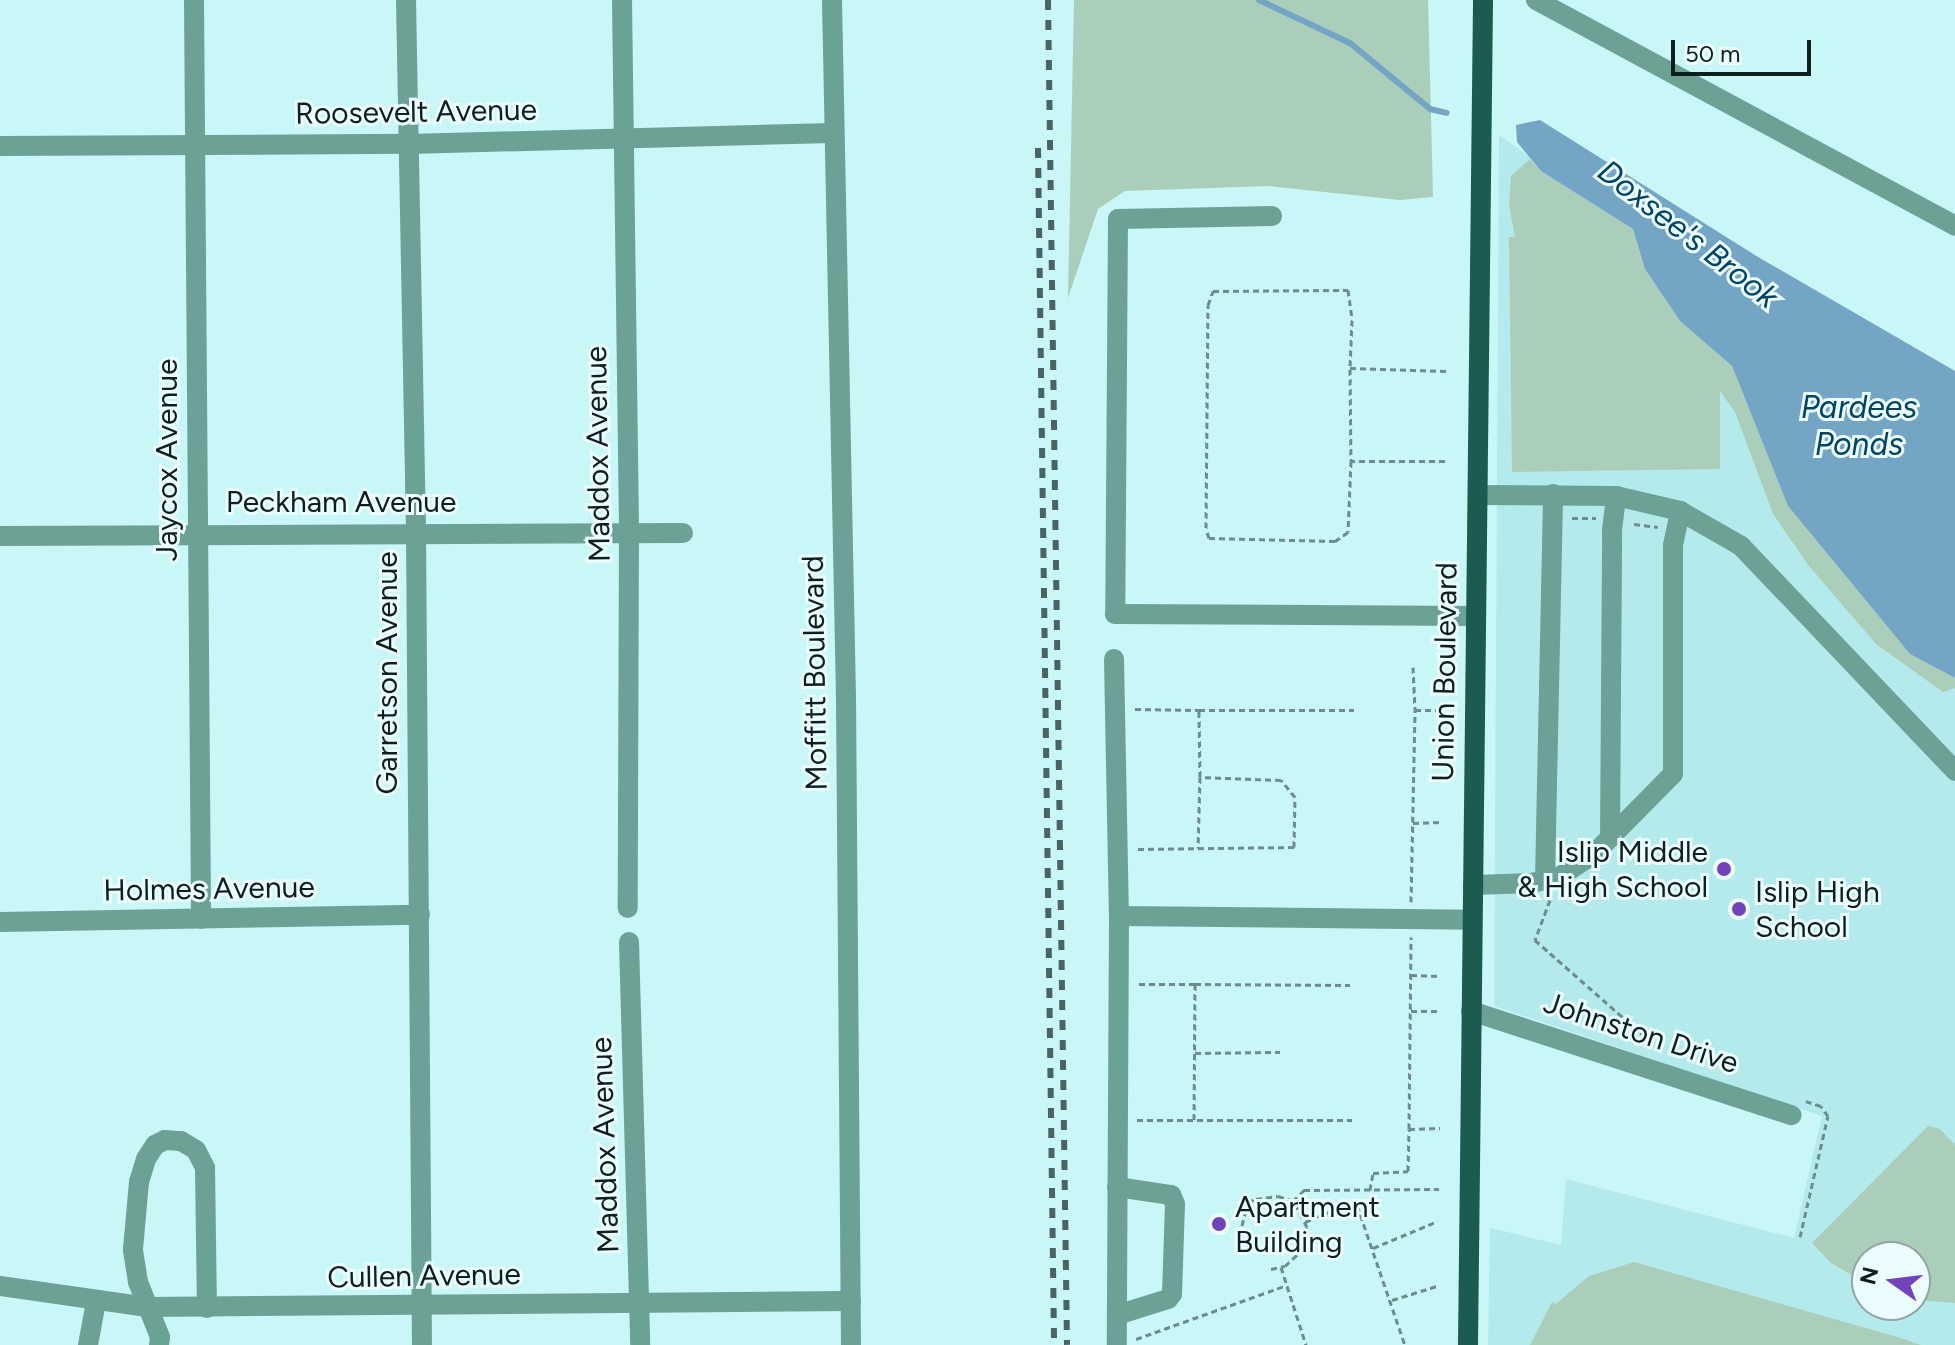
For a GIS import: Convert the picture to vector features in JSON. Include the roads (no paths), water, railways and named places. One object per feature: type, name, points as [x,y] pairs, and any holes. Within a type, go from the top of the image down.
[{"type":"main road","name":"Union Boulevard","points":[[1468,1345],[1483,0]]},
{"type":"street","name":"Jaycox Avenue","points":[[194,0],[201,919]]},
{"type":"street","name":"Garretson Avenue","points":[[406,0],[416,531],[422,1345]]},
{"type":"street","name":"Maddox Avenue","points":[[622,0],[629,531],[628,908]]},
{"type":"street","name":"Moffitt Boulevard","points":[[832,0],[846,697],[851,1345]]},
{"type":"street","points":[[1536,0],[1955,226]]},
{"type":"street","name":"Roosevelt Avenue","points":[[0,146],[409,144],[833,133]]},
{"type":"street","points":[[1272,216],[1118,219],[1115,614],[1476,616]]},
{"type":"street","points":[[1545,880],[1553,494]]},
{"type":"street","points":[[1478,495],[1616,496],[1680,511],[1741,546],[1955,771]]},
{"type":"street","points":[[1610,838],[1612,530],[1616,496]]},
{"type":"street","points":[[1473,885],[1559,877],[1594,854],[1673,774],[1673,545],[1680,511]]},
{"type":"street","name":"Peckham Avenue","points":[[0,536],[416,531],[683,533]]},
{"type":"street","points":[[1114,659],[1119,916],[1117,1315],[1125,1342]]},
{"type":"street","name":"Holmes Avenue","points":[[0,922],[420,915]]},
{"type":"street","points":[[1119,916],[1472,920]]},
{"type":"street","name":"Maddox Avenue","points":[[629,942],[640,1345]]},
{"type":"street","name":"Johnston Drive","points":[[1471,1011],[1792,1115]]},
{"type":"street","points":[[159,1345],[160,1337],[138,1282],[133,1249],[134,1213],[146,1159],[155,1145],[165,1140],[181,1141],[196,1150],[205,1168],[207,1308]]},
{"type":"street","points":[[1117,1187],[1171,1195],[1175,1204],[1172,1294],[1168,1299],[1117,1315]]},
{"type":"street","name":"Cullen Avenue","points":[[0,1286],[148,1307],[851,1301]]},
{"type":"street","points":[[88,1345],[96,1302]]},
{"type":"water","name":"Pardees Ponds","points":[[1540,120],[1758,257],[1955,371],[1955,678],[1910,654],[1788,506],[1732,366],[1680,321],[1645,269],[1633,229],[1541,171],[1517,142],[1516,125]]},
{"type":"waterway","name":"Doxsee's Brook","points":[[1259,0],[1350,43],[1430,109],[1447,113]]},
{"type":"railway","points":[[1048,0],[1067,1345]]},
{"type":"railway","points":[[1038,148],[1054,1345]]},
{"type":"place","name":"Islip Middle & High School","points":[[1724,869]]},
{"type":"place","name":"Islip High School","points":[[1739,909]]},
{"type":"place","name":"Apartment Building","points":[[1219,1224]]}]
